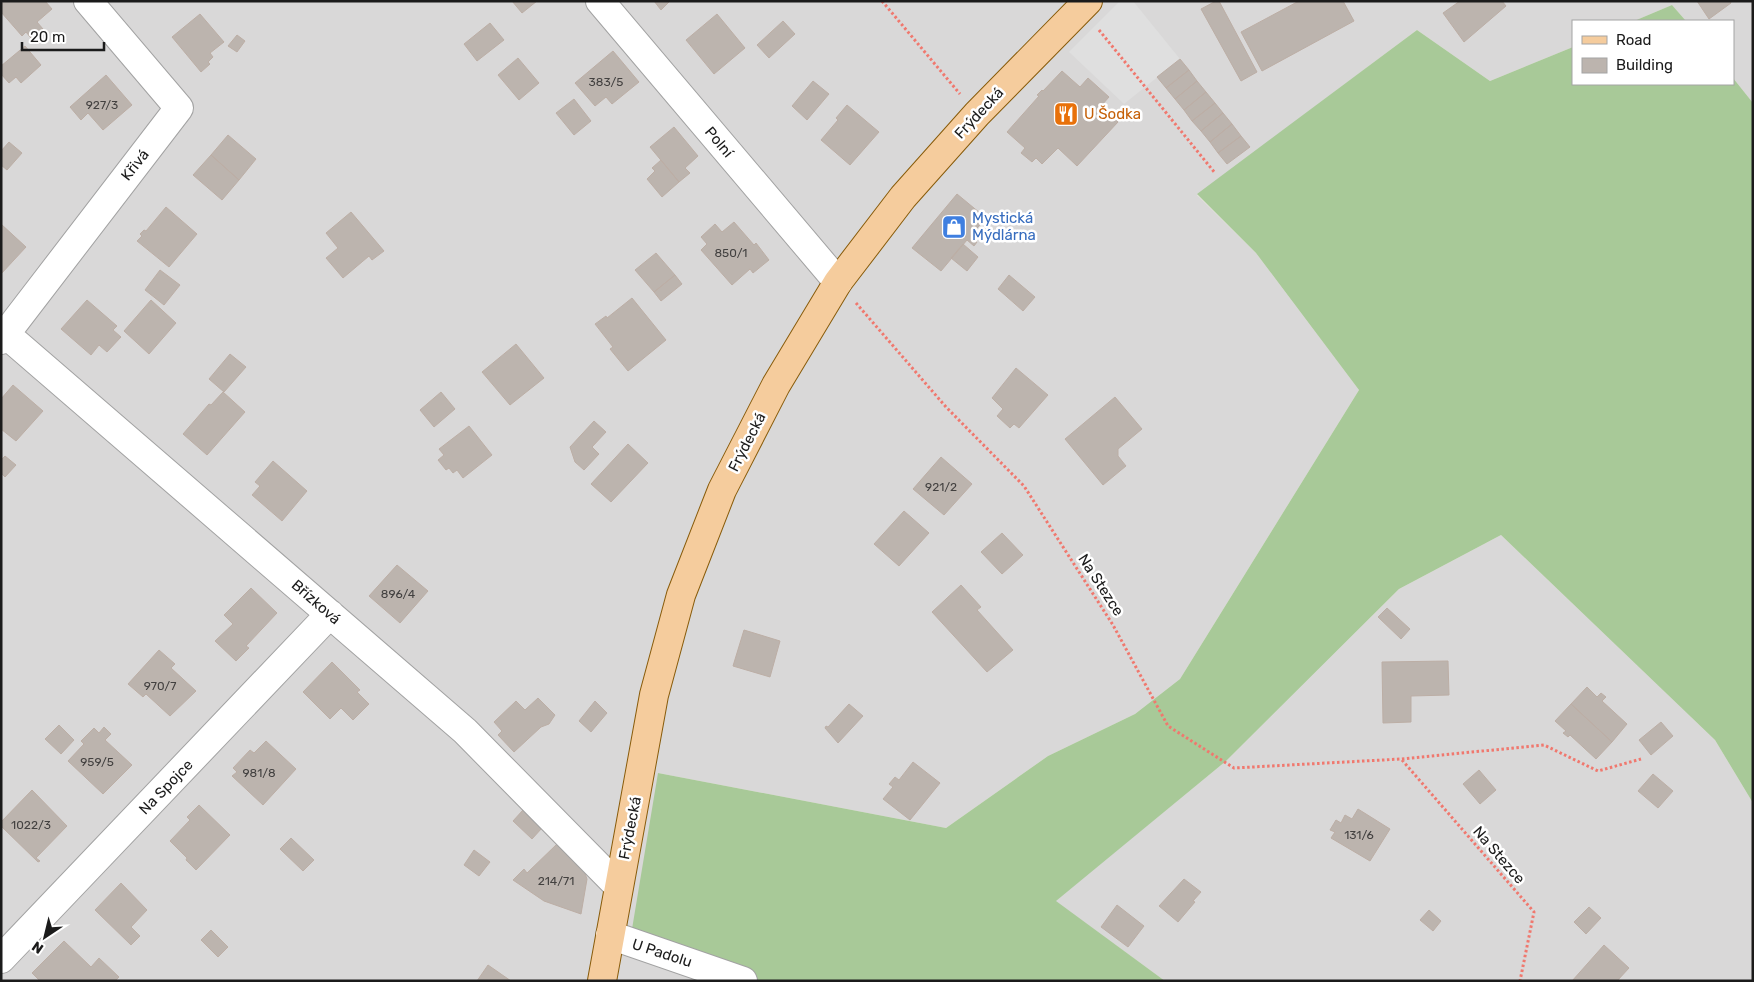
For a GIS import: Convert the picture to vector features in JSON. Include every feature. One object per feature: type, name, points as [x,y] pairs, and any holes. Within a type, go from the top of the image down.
[{"type":"main road","name":"Frýdecká","points":[[602,981],[654,695],[681,595],[722,490],[776,385],[838,282],[904,197],[977,114],[1084,5]]},
{"type":"street","name":"Křivá","points":[[3,334],[179,108],[88,1]]},
{"type":"street","name":"Polní","points":[[600,1],[838,282]]},
{"type":"street","name":"Břízková","points":[[3,334],[465,731],[618,886]]},
{"type":"street","name":"Na Spojce","points":[[1,959],[330,614]]},
{"type":"street","name":"U Padolu","points":[[610,935],[743,981]]},
{"type":"path","points":[[882,1],[977,114]]},
{"type":"path","points":[[1084,5],[1215,173]]},
{"type":"path","name":"Na Stezce","points":[[838,282],[946,407],[1024,486],[1113,625],[1168,726],[1234,768],[1401,759],[1544,745],[1598,771],[1641,759]]},
{"type":"path","name":"Na Stezce","points":[[1401,759],[1534,912],[1520,981]]},
{"type":"shaded area","points":[[1,1],[1753,1],[1753,103],[1734,79],[1734,20],[1685,20],[1672,5],[1636,20],[1572,20],[1572,47],[1490,81],[1417,30],[1197,195],[1256,253],[1359,390],[1180,679],[1135,714],[1048,756],[946,828],[658,773],[739,981],[1,981]]},
{"type":"shaded area","points":[[1120,1],[1133,1],[1180,59],[1124,104],[1069,52]]},
{"type":"shaded area","points":[[1501,535],[1715,740],[1753,803],[1753,981],[1165,981],[1055,901],[1226,761],[1399,589]]},
{"type":"green space","points":[[1672,5],[1685,20],[1636,20]]},
{"type":"green space","points":[[1417,30],[1490,81],[1572,47],[1572,85],[1734,85],[1734,79],[1753,103],[1753,803],[1715,740],[1501,535],[1399,589],[1226,761],[1056,901],[1165,981],[739,981],[632,929],[658,773],[946,828],[1048,756],[1135,714],[1180,679],[1359,390],[1256,253],[1197,194]]},
{"type":"building","points":[[4,1],[45,1],[52,9],[37,22],[43,29],[31,38],[26,32],[22,36],[1,12],[1,6]]},
{"type":"building","points":[[512,1],[537,1],[522,13]]},
{"type":"building","points":[[654,1],[670,1],[661,10]]},
{"type":"building","points":[[1219,1],[1257,72],[1241,81],[1201,9]]},
{"type":"building","points":[[1299,1],[1343,1],[1354,21],[1262,71],[1241,32]]},
{"type":"building","points":[[1460,1],[1502,1],[1506,6],[1464,42],[1443,13]]},
{"type":"building","points":[[1697,1],[1730,1],[1731,3],[1709,19]]},
{"type":"building","points":[[200,14],[224,42],[210,53],[213,57],[208,62],[210,64],[201,72],[172,37]]},
{"type":"building","points":[[717,14],[745,48],[714,74],[686,40]]},
{"type":"building","points":[[783,21],[795,34],[769,58],[757,45]]},
{"type":"building","points":[[490,23],[504,40],[477,61],[464,44]]},
{"type":"building","points":[[237,35],[245,41],[237,52],[228,46]]},
{"type":"building","points":[[25,46],[41,65],[21,83],[16,77],[9,83],[1,74],[1,66]]},
{"type":"building","points":[[613,51],[639,82],[612,104],[606,97],[595,106],[575,83]]},
{"type":"building","points":[[518,58],[539,83],[519,100],[498,75]]},
{"type":"building","points":[[1180,59],[1189,70],[1166,88],[1157,77]]},
{"type":"building","points":[[1189,70],[1197,81],[1175,99],[1166,88]]},
{"type":"building","name":"U Šodka","points":[[1062,71],[1080,87],[1088,78],[1109,97],[1101,106],[1118,122],[1077,166],[1058,148],[1042,164],[1036,158],[1032,162],[1021,153],[1025,148],[1007,132],[1039,96],[1037,95]]},
{"type":"building","points":[[106,75],[132,105],[103,130],[88,113],[81,120],[70,107]]},
{"type":"building","points":[[813,81],[829,94],[807,120],[792,106]]},
{"type":"building","points":[[1197,81],[1206,92],[1184,110],[1175,99]]},
{"type":"building","points":[[1206,92],[1215,103],[1192,121],[1184,110]]},
{"type":"building","points":[[574,99],[591,121],[574,135],[556,113]]},
{"type":"building","points":[[1215,103],[1223,113],[1201,131],[1192,121]]},
{"type":"building","points":[[847,105],[879,132],[850,165],[821,140],[838,120],[836,118]]},
{"type":"building","points":[[1223,113],[1232,124],[1210,142],[1201,131]]},
{"type":"building","points":[[1232,124],[1241,136],[1218,153],[1210,142]]},
{"type":"building","points":[[674,127],[698,156],[685,168],[690,173],[679,182],[650,147]]},
{"type":"building","points":[[228,135],[256,159],[239,180],[211,155]]},
{"type":"building","points":[[1241,136],[1250,147],[1227,164],[1218,153]]},
{"type":"building","points":[[9,142],[22,153],[7,170],[1,165],[1,151]]},
{"type":"building","points":[[211,155],[239,180],[222,200],[193,175]]},
{"type":"building","points":[[661,160],[679,182],[662,197],[647,179],[655,171],[652,168]]},
{"type":"building","name":"Mystická Mýdlárna","points":[[957,194],[986,218],[970,236],[977,242],[974,246],[967,240],[941,271],[912,248]]},
{"type":"building","points":[[166,207],[197,234],[169,267],[137,241],[142,236],[140,234],[144,230],[146,231]]},
{"type":"building","points":[[351,212],[384,251],[372,260],[369,256],[343,278],[326,258],[338,248],[326,233]]},
{"type":"building","points":[[734,222],[754,245],[756,243],[769,260],[753,273],[750,269],[732,285],[701,250],[707,244],[701,237],[715,224],[722,232]]},
{"type":"building","points":[[1,224],[26,247],[1,274]]},
{"type":"building","points":[[963,244],[978,257],[967,271],[951,258]]},
{"type":"building","points":[[656,253],[675,275],[654,292],[635,270]]},
{"type":"building","points":[[160,270],[180,285],[164,305],[145,290]]},
{"type":"building","points":[[675,275],[682,284],[661,301],[654,292]]},
{"type":"building","points":[[1009,275],[1035,297],[1023,311],[998,289]]},
{"type":"building","points":[[632,298],[666,340],[628,371],[610,349],[613,347],[595,324],[606,316],[607,318]]},
{"type":"building","points":[[87,300],[117,326],[113,330],[121,337],[107,352],[99,345],[91,355],[61,329]]},
{"type":"building","points":[[151,300],[176,323],[149,354],[124,331]]},
{"type":"building","points":[[516,344],[544,378],[510,405],[482,372]]},
{"type":"building","points":[[230,354],[246,367],[224,392],[209,379]]},
{"type":"building","points":[[1016,368],[1048,395],[1019,428],[1014,424],[1010,428],[997,416],[1003,409],[992,398]]},
{"type":"building","points":[[13,385],[43,411],[16,441],[1,429],[1,399]]},
{"type":"building","points":[[223,392],[245,412],[207,455],[183,434],[209,404],[211,405]]},
{"type":"building","points":[[441,392],[455,409],[434,427],[420,410]]},
{"type":"building","points":[[1115,397],[1142,429],[1118,449],[1118,456],[1126,466],[1103,485],[1065,439]]},
{"type":"building","points":[[594,421],[606,432],[592,447],[599,454],[584,470],[575,462],[570,447]]},
{"type":"building","points":[[469,426],[492,455],[463,478],[457,470],[453,473],[449,468],[446,470],[438,460],[444,455],[439,449]]},
{"type":"building","points":[[628,444],[648,463],[611,502],[591,484]]},
{"type":"building","points":[[5,456],[16,465],[5,477],[1,473],[1,460]]},
{"type":"building","points":[[941,457],[972,484],[944,515],[913,489]]},
{"type":"building","points":[[273,461],[307,491],[282,521],[252,495],[260,486],[255,482]]},
{"type":"building","points":[[904,511],[929,533],[899,566],[874,544]]},
{"type":"building","points":[[1002,533],[1023,555],[1002,574],[981,552]]},
{"type":"building","points":[[397,565],[428,591],[400,623],[369,596]]},
{"type":"building","points":[[961,585],[981,607],[977,610],[1013,650],[987,672],[932,612]]},
{"type":"building","points":[[251,588],[277,613],[246,646],[249,648],[236,661],[215,641],[233,624],[224,615]]},
{"type":"building","points":[[1387,608],[1410,629],[1401,639],[1378,617]]},
{"type":"building","points":[[744,630],[780,641],[770,677],[733,666]]},
{"type":"building","points":[[159,650],[175,664],[171,668],[196,691],[170,716],[146,694],[143,697],[128,684]]},
{"type":"building","points":[[1448,661],[1449,695],[1411,696],[1411,722],[1383,723],[1382,662]]},
{"type":"building","points":[[332,662],[360,690],[357,692],[369,704],[353,720],[341,708],[330,719],[303,692]]},
{"type":"building","points":[[1587,687],[1597,697],[1601,693],[1606,697],[1602,701],[1627,724],[1612,742],[1571,704]]},
{"type":"building","points":[[538,698],[555,715],[549,724],[541,727],[514,752],[498,735],[502,731],[494,722],[516,701],[525,710]]},
{"type":"building","points":[[595,701],[607,713],[591,732],[579,721]]},
{"type":"building","points":[[849,704],[863,716],[838,743],[825,728]]},
{"type":"building","points":[[1571,704],[1612,742],[1596,759],[1570,735],[1568,737],[1563,733],[1566,731],[1555,721]]},
{"type":"building","points":[[1661,722],[1673,736],[1651,755],[1639,740]]},
{"type":"building","points":[[59,725],[74,740],[61,754],[45,739]]},
{"type":"building","points":[[104,727],[111,734],[105,740],[132,765],[103,794],[68,761],[84,744],[81,741],[94,728],[99,733]]},
{"type":"building","points":[[266,741],[296,769],[263,805],[232,776],[237,772],[233,768],[250,750],[254,753]]},
{"type":"building","points":[[913,762],[940,783],[910,820],[883,799],[893,787],[889,784],[895,777],[899,780]]},
{"type":"building","points":[[1479,770],[1496,790],[1480,804],[1463,784]]},
{"type":"building","points":[[1653,774],[1673,791],[1658,808],[1638,791]]},
{"type":"building","points":[[32,790],[67,826],[36,858],[40,861],[38,862],[1,826],[1,822]]},
{"type":"building","points":[[199,805],[230,835],[196,870],[170,841],[190,820],[187,817]]},
{"type":"building","points":[[1358,809],[1390,829],[1370,861],[1331,838],[1335,832],[1330,830],[1336,820],[1341,823],[1345,815],[1352,819]]},
{"type":"building","points":[[523,810],[542,828],[532,839],[513,821]]},
{"type":"building","points":[[291,838],[314,860],[303,871],[280,849]]},
{"type":"building","points":[[557,844],[584,871],[587,879],[581,914],[544,901],[513,880],[524,869],[527,873]]},
{"type":"building","points":[[474,850],[490,862],[479,876],[464,865]]},
{"type":"building","points":[[1184,879],[1201,892],[1178,922],[1159,906]]},
{"type":"building","points":[[121,883],[147,910],[131,927],[140,936],[131,945],[95,910]]},
{"type":"building","points":[[1117,905],[1144,926],[1128,947],[1101,927]]},
{"type":"building","points":[[1589,907],[1601,918],[1586,934],[1574,922]]},
{"type":"building","points":[[1429,910],[1441,921],[1433,931],[1420,920]]},
{"type":"building","points":[[211,930],[228,947],[218,957],[201,940]]},
{"type":"building","points":[[64,941],[91,967],[99,958],[119,977],[115,981],[40,981],[32,973]]},
{"type":"building","points":[[1604,945],[1629,968],[1617,981],[1572,981]]},
{"type":"building","points":[[488,965],[511,981],[477,981]]},
{"type":"place","name":"U Šodka","points":[[1066,114]]},
{"type":"place","name":"Mystická Mýdlárna","points":[[954,227]]}]
